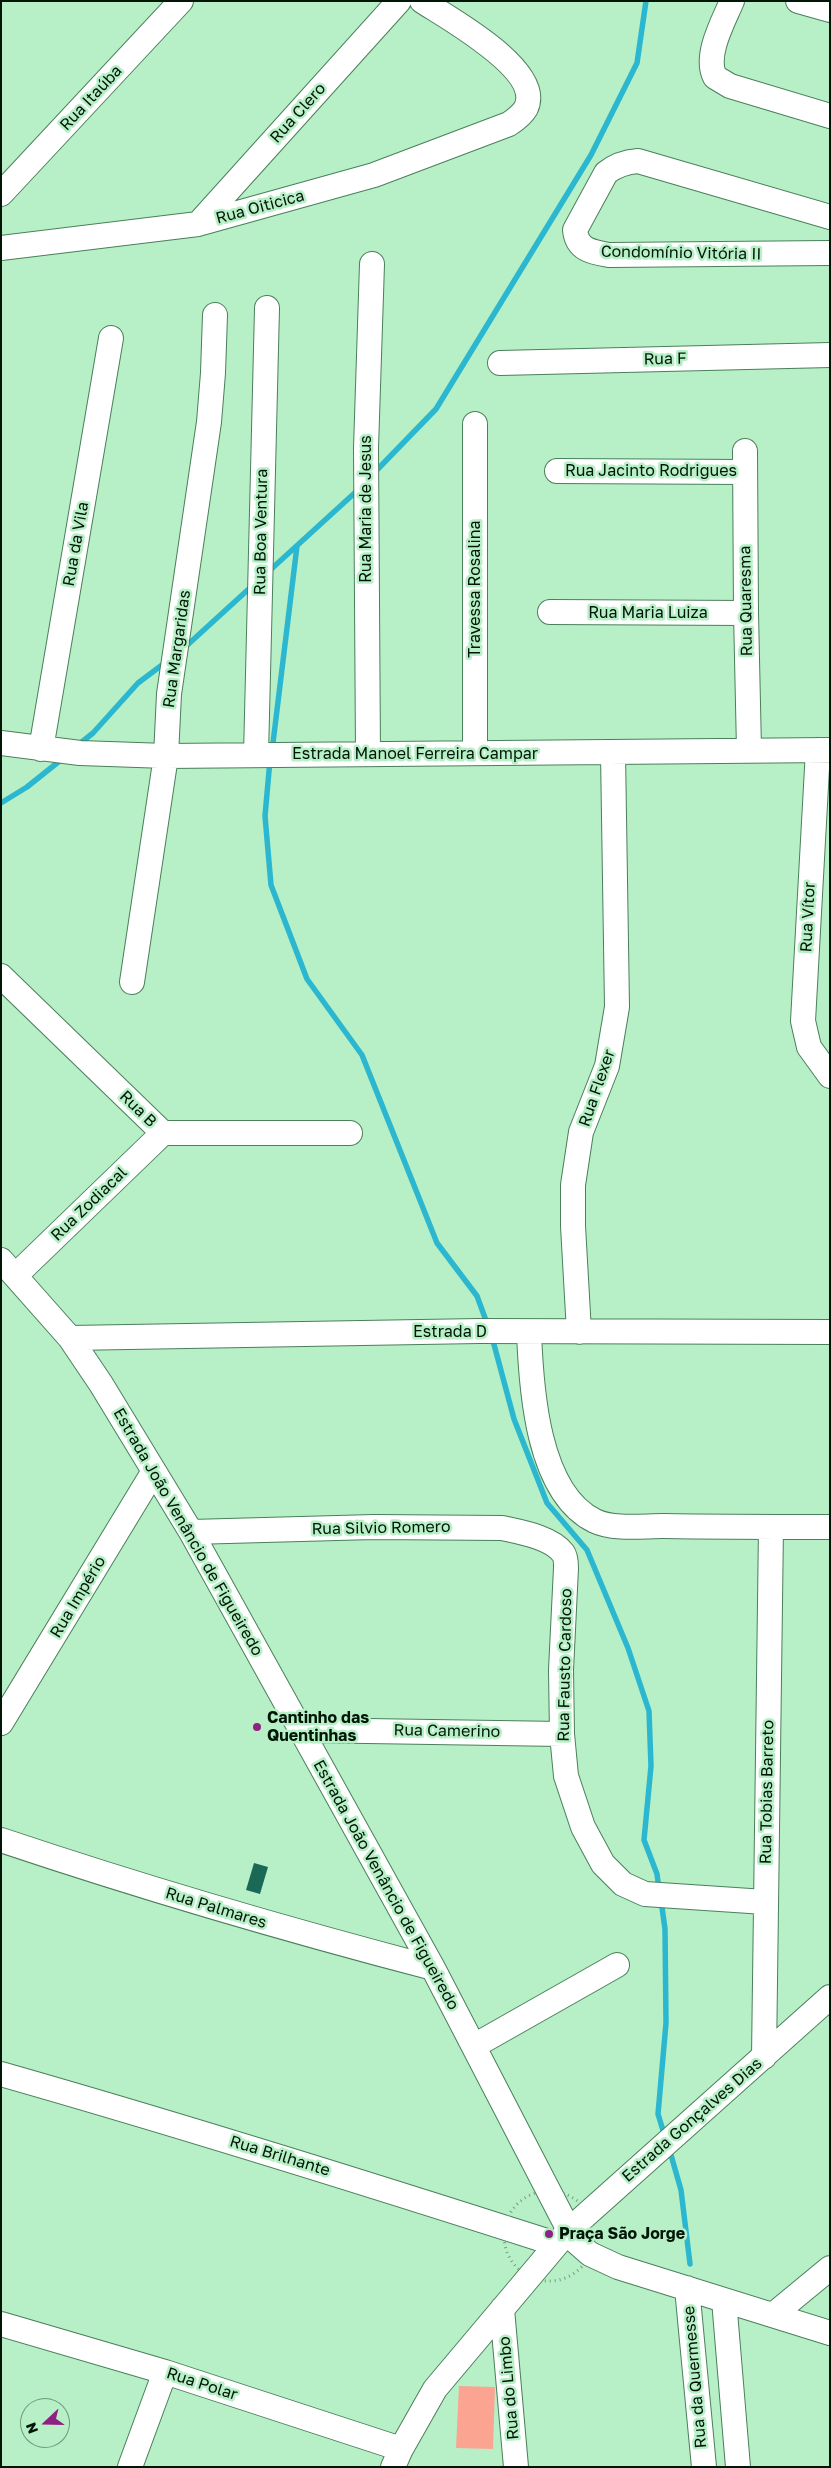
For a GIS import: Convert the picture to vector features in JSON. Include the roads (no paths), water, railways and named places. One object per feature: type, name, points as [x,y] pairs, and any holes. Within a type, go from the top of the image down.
[{"type":"street","name":"Rua Itaúba","points":[[1,194],[181,1]]},
{"type":"street","name":"Rua Clero","points":[[198,224],[399,1]]},
{"type":"street","name":"Rua Oiticica","points":[[1,248],[198,224],[374,176],[509,124],[519,117],[526,107],[527,91],[520,74],[485,42],[422,1]]},
{"type":"street","points":[[732,1],[719,33],[711,63],[715,77],[730,86],[830,116]]},
{"type":"street","points":[[798,1],[830,10]]},
{"type":"street","name":"Condomínio Vitória II","points":[[830,217],[638,161],[620,164],[606,173],[575,230],[576,239],[580,246],[594,252],[609,255],[830,253]]},
{"type":"street","name":"Rua Maria de Jesus","points":[[368,754],[366,448],[372,264]]},
{"type":"street","name":"Rua Boa Ventura","points":[[256,755],[266,308]]},
{"type":"street","name":"Rua Margaridas","points":[[132,982],[166,756],[169,694],[209,422],[214,372],[215,316]]},
{"type":"street","name":"Rua da Vila","points":[[44,750],[111,338]]},
{"type":"street","name":"Rua F","points":[[500,362],[830,355]]},
{"type":"street","name":"Travessa Rosalina","points":[[475,424],[476,754]]},
{"type":"street","name":"Rua Jacinto Rodrigues","points":[[557,470],[745,461]]},
{"type":"street","name":"Rua Quaresma","points":[[745,461],[749,750]]},
{"type":"street","name":"Rua Maria Luiza","points":[[550,612],[746,613]]},
{"type":"street","name":"Estrada Manoel Ferreira Campar","points":[[1,744],[80,753],[166,756],[824,750]]},
{"type":"street","name":"Rua Vítor","points":[[824,750],[803,1021],[809,1047],[830,1076]]},
{"type":"street","name":"Rua Flexer","points":[[579,1332],[573,1234],[573,1186],[582,1132],[607,1066],[617,1007],[613,753]]},
{"type":"street","name":"Rua B","points":[[1,976],[162,1133],[350,1134]]},
{"type":"street","name":"Rua Zodiacal","points":[[7,1270],[162,1133]]},
{"type":"street","name":"Estrada João Venâncio de Figueiredo","points":[[7,1270],[70,1338],[101,1384],[191,1532],[302,1730],[474,2046],[562,2238],[603,2260],[830,2334]]},
{"type":"street","name":"Estrada D","points":[[70,1338],[479,1331],[830,1332]]},
{"type":"street","points":[[522,1332],[533,1402],[550,1466],[562,1488],[573,1502],[595,1522],[610,1525],[771,1528],[830,1527]]},
{"type":"street","name":"Rua Império","points":[[1,1723],[154,1471]]},
{"type":"street","name":"Rua Silvio Romero","points":[[191,1532],[374,1527],[502,1528],[540,1539],[555,1546],[564,1554]]},
{"type":"street","name":"Rua Tobias Barreto","points":[[764,2057],[771,1528]]},
{"type":"street","name":"Rua Fausto Cardoso","points":[[564,1554],[566,1568],[561,1670],[562,1734],[566,1776],[584,1827],[602,1864],[623,1884],[645,1894],[696,1899],[766,1902]]},
{"type":"street","name":"Rua Camerino","points":[[302,1730],[562,1734]]},
{"type":"street","name":"Rua Palmares","points":[[1,1840],[90,1870],[305,1935],[433,1968]]},
{"type":"street","points":[[474,2046],[617,1965]]},
{"type":"street","name":"Estrada Gonçalves Dias","points":[[397,2458],[435,2389],[562,2238],[652,2154],[830,1997]]},
{"type":"street","name":"Rua Brilhante","points":[[1,2074],[157,2119],[443,2206],[562,2238]]},
{"type":"street","points":[[773,2316],[830,2268]]},
{"type":"street","name":"Rua da Quermesse","points":[[686,2288],[704,2467]]},
{"type":"street","points":[[724,2300],[738,2467]]},
{"type":"street","name":"Rua do Limbo","points":[[502,2309],[516,2467]]},
{"type":"street","name":"Rua Polar","points":[[1,2324],[165,2372],[397,2458]]},
{"type":"street","points":[[130,2467],[165,2372]]},
{"type":"waterway","points":[[374,473],[436,409],[591,155],[637,63],[646,1]]},
{"type":"waterway","points":[[268,572],[359,489]]},
{"type":"waterway","points":[[272,751],[297,546]]},
{"type":"waterway","points":[[183,649],[252,586]]},
{"type":"waterway","points":[[78,745],[93,733],[138,683],[166,662]]},
{"type":"waterway","points":[[1,803],[27,787],[62,759]]},
{"type":"waterway","points":[[270,760],[265,816],[271,885],[307,979],[362,1055],[437,1243],[477,1296],[488,1326]]},
{"type":"waterway","points":[[492,1337],[514,1419],[547,1503],[587,1550],[628,1648],[649,1711],[651,1766],[644,1840],[657,1874],[659,1889]]},
{"type":"waterway","points":[[661,1900],[665,1929],[666,2023],[658,2114],[665,2137]]},
{"type":"waterway","points":[[669,2148],[681,2190],[690,2264]]},
{"type":"place","name":"Cantinho das Quentinhas","points":[[257,1727]]},
{"type":"place","name":"Praça São Jorge","points":[[549,2234]]}]
